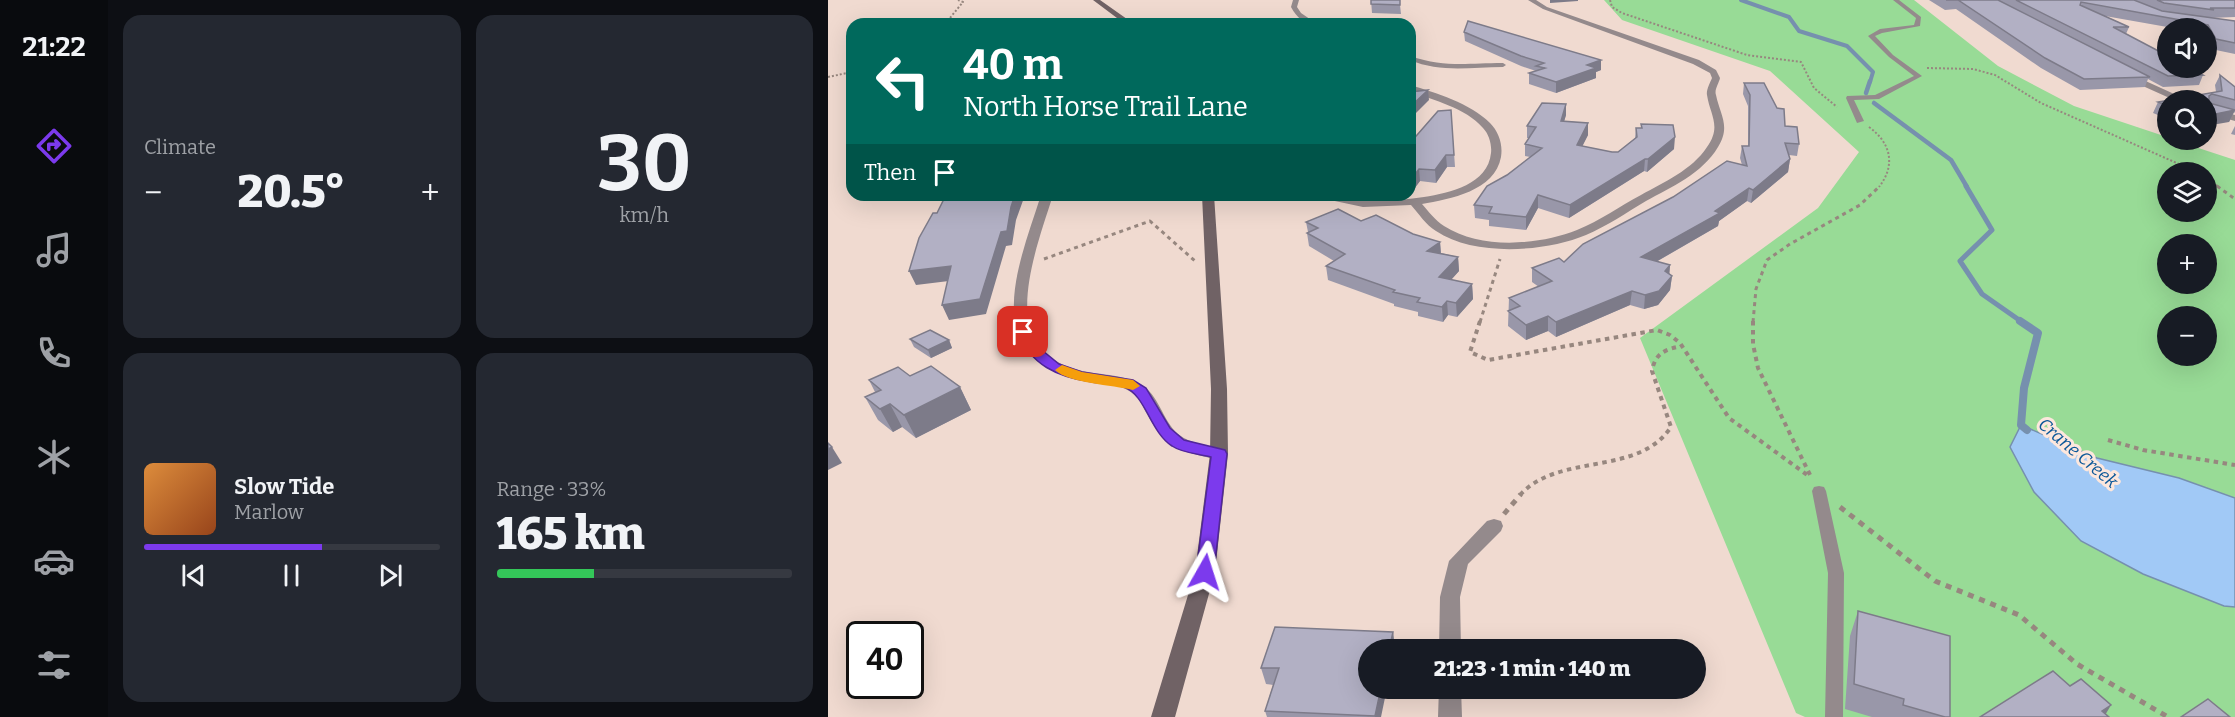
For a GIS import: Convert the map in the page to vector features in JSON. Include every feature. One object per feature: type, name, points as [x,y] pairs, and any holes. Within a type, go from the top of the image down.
[{"type":"street","points":[[1096,0],[1122,18]]},
{"type":"street","points":[[1296,0],[1294,7],[1304,18]]},
{"type":"street","points":[[1415,203],[1443,231],[1477,241],[1505,244],[1546,243],[1574,236],[1679,177],[1704,157],[1719,135],[1720,122],[1711,96],[1716,78],[1705,66],[1545,8],[1531,0]]},
{"type":"street","points":[[2118,70],[2159,90]]},
{"type":"street","points":[[1346,201],[1368,204],[1415,203],[1455,194],[1481,180],[1494,168],[1498,155],[1496,142],[1487,125],[1455,104],[1416,90]]},
{"type":"street","points":[[2217,113],[2235,118]]},
{"type":"street","points":[[1045,201],[1019,293],[1023,332],[1031,348],[1054,367],[1080,376],[1128,383],[1141,391],[1164,432],[1179,444],[1220,454]]},
{"type":"street","points":[[1163,717],[1189,636],[1205,572],[1220,454],[1219,389],[1208,201]]},
{"type":"street","points":[[1450,639],[1450,597],[1459,561],[1494,526]]},
{"type":"street","points":[[1450,699],[1450,717]]},
{"type":"lane","points":[[1860,121],[1850,98],[1876,96],[1919,76],[1911,68],[1891,56],[1871,36],[1880,31],[1917,26],[1919,18],[1896,0]]},
{"type":"lane","points":[[1416,61],[1442,68],[1503,65]]},
{"type":"lane","points":[[1815,484],[1836,573],[1834,717]]},
{"type":"path","points":[[950,18],[963,2],[958,0]]},
{"type":"path","points":[[1611,0],[1612,7],[1622,13],[1712,44],[1747,55],[1801,62],[1807,78],[1818,93],[1883,138],[1888,147],[1891,156],[1887,179],[1881,188],[1862,203],[1791,240],[1764,262],[1754,294],[1753,324],[1758,367],[1815,484]]},
{"type":"path","points":[[1911,68],[1954,68],[1988,72],[2026,92],[2041,103],[2174,162]]},
{"type":"path","points":[[828,77],[846,73]]},
{"type":"path","points":[[2217,186],[2235,199]]},
{"type":"path","points":[[1027,265],[1150,221],[1195,262]]},
{"type":"path","points":[[1505,244],[1470,352],[1488,360],[1656,330],[1670,334],[1682,346],[1729,418],[1935,581],[2019,615],[2077,664],[2168,717]]},
{"type":"path","points":[[1494,526],[1529,485],[1558,472],[1649,450],[1663,442],[1671,427],[1652,371],[1653,363],[1657,354],[1666,349],[1682,346]]},
{"type":"path","points":[[2108,440],[2143,450],[2235,465]]},
{"type":"green space","points":[[1604,0],[1914,0],[1998,66],[2074,106],[2157,134],[2157,150],[2204,150],[2235,160],[2235,717],[1805,717],[1796,713],[1640,338],[1818,208],[1859,152],[1770,71],[1622,20]]},
{"type":"water","points":[[2021,425],[2097,458],[2179,478],[2235,498],[2235,607],[2224,606],[2143,574],[2081,541],[2034,492],[2010,447]]},
{"type":"building","points":[[1371,0],[1400,0],[1400,5],[1371,4]]},
{"type":"building","points":[[1958,0],[1998,0],[2150,77],[2084,79],[2045,58]]},
{"type":"building","points":[[2016,0],[2134,0],[2162,11],[2213,18],[2169,18],[2081,2],[2080,5],[2129,27],[2113,27],[2157,50],[2157,70]]},
{"type":"building","points":[[2157,0],[2235,0],[2235,8],[2210,8],[2214,10]]},
{"type":"building","points":[[2217,19],[2235,21],[2235,43],[2217,39]]},
{"type":"building","points":[[1468,21],[1601,60],[1587,65],[1596,68],[1556,82],[1529,73],[1545,68],[1536,66],[1544,63],[1464,32]]},
{"type":"building","points":[[2220,75],[2235,87],[2235,100],[2217,95],[2217,92],[2222,91]]},
{"type":"building","points":[[1744,83],[1764,83],[1777,108],[1784,109],[1785,126],[1797,127],[1799,144],[1785,143],[1790,159],[1753,190],[1749,188],[1715,211],[1720,213],[1641,257],[1670,265],[1665,271],[1672,276],[1659,291],[1645,295],[1632,291],[1556,322],[1548,316],[1526,325],[1508,311],[1520,306],[1509,298],[1552,281],[1532,268],[1559,258],[1564,262],[1583,244],[1673,197],[1727,161],[1747,166],[1742,146],[1749,146],[1750,95]]},
{"type":"building","points":[[1428,90],[1416,101],[1416,91]]},
{"type":"building","points":[[1542,103],[1566,104],[1561,121],[1588,123],[1577,145],[1618,152],[1637,137],[1636,128],[1642,128],[1641,124],[1673,125],[1675,137],[1648,159],[1570,205],[1538,195],[1526,217],[1489,213],[1492,207],[1474,205],[1487,186],[1507,175],[1542,148],[1525,144],[1536,127],[1527,126]]},
{"type":"building","points":[[2217,105],[2235,110],[2217,114]]},
{"type":"building","points":[[1451,110],[1454,155],[1446,155],[1435,170],[1419,169],[1416,173],[1416,136],[1438,111]]},
{"type":"building","points":[[943,201],[1013,201],[1007,231],[1001,232],[980,299],[942,305],[951,266],[909,271],[919,238],[933,213],[937,213]]},
{"type":"building","points":[[1338,209],[1361,221],[1376,215],[1413,234],[1440,242],[1427,251],[1458,257],[1439,277],[1472,284],[1456,303],[1447,301],[1442,307],[1417,302],[1420,298],[1393,292],[1395,290],[1326,266],[1345,254],[1307,233],[1318,228],[1306,222]]},
{"type":"building","points":[[930,330],[949,340],[928,350],[910,339]]},
{"type":"building","points":[[931,366],[960,387],[904,415],[890,404],[880,409],[865,397],[881,390],[869,380],[898,367],[910,376]]},
{"type":"building","points":[[1858,611],[1950,636],[1950,717],[1903,705],[1904,699],[1854,684]]},
{"type":"building","points":[[1275,627],[1393,632],[1391,639],[1358,639],[1358,699],[1379,699],[1375,716],[1265,711],[1279,668],[1261,668]]},
{"type":"building","points":[[2053,671],[2070,686],[2081,679],[2111,705],[2102,711],[2109,717],[1980,717]]},
{"type":"building","points":[[2208,699],[2230,717],[2181,717]]},
{"type":"waterway","name":"Crane Creek","points":[[1741,0],[1789,17],[1799,31],[1847,46],[1873,72],[1870,82]]},
{"type":"waterway","name":"Crane Creek","points":[[1866,93],[1870,81]]},
{"type":"waterway","name":"Crane Creek","points":[[1874,103],[1951,160],[1967,187]]},
{"type":"waterway","name":"Crane Creek","points":[[1966,186],[1992,230],[1960,261],[1982,294],[2022,322]]},
{"type":"waterway","name":"Crane Creek","points":[[2020,321],[2038,333],[2024,388],[2021,425],[2027,430]]},
{"type":"slow traffic","points":[[1062,370],[1080,376],[1128,383],[1133,386]]},
{"type":"route","points":[[1023,332],[1031,348],[1054,367],[1080,376],[1128,383],[1141,391],[1164,432],[1179,444],[1220,454],[1205,572]]}]
